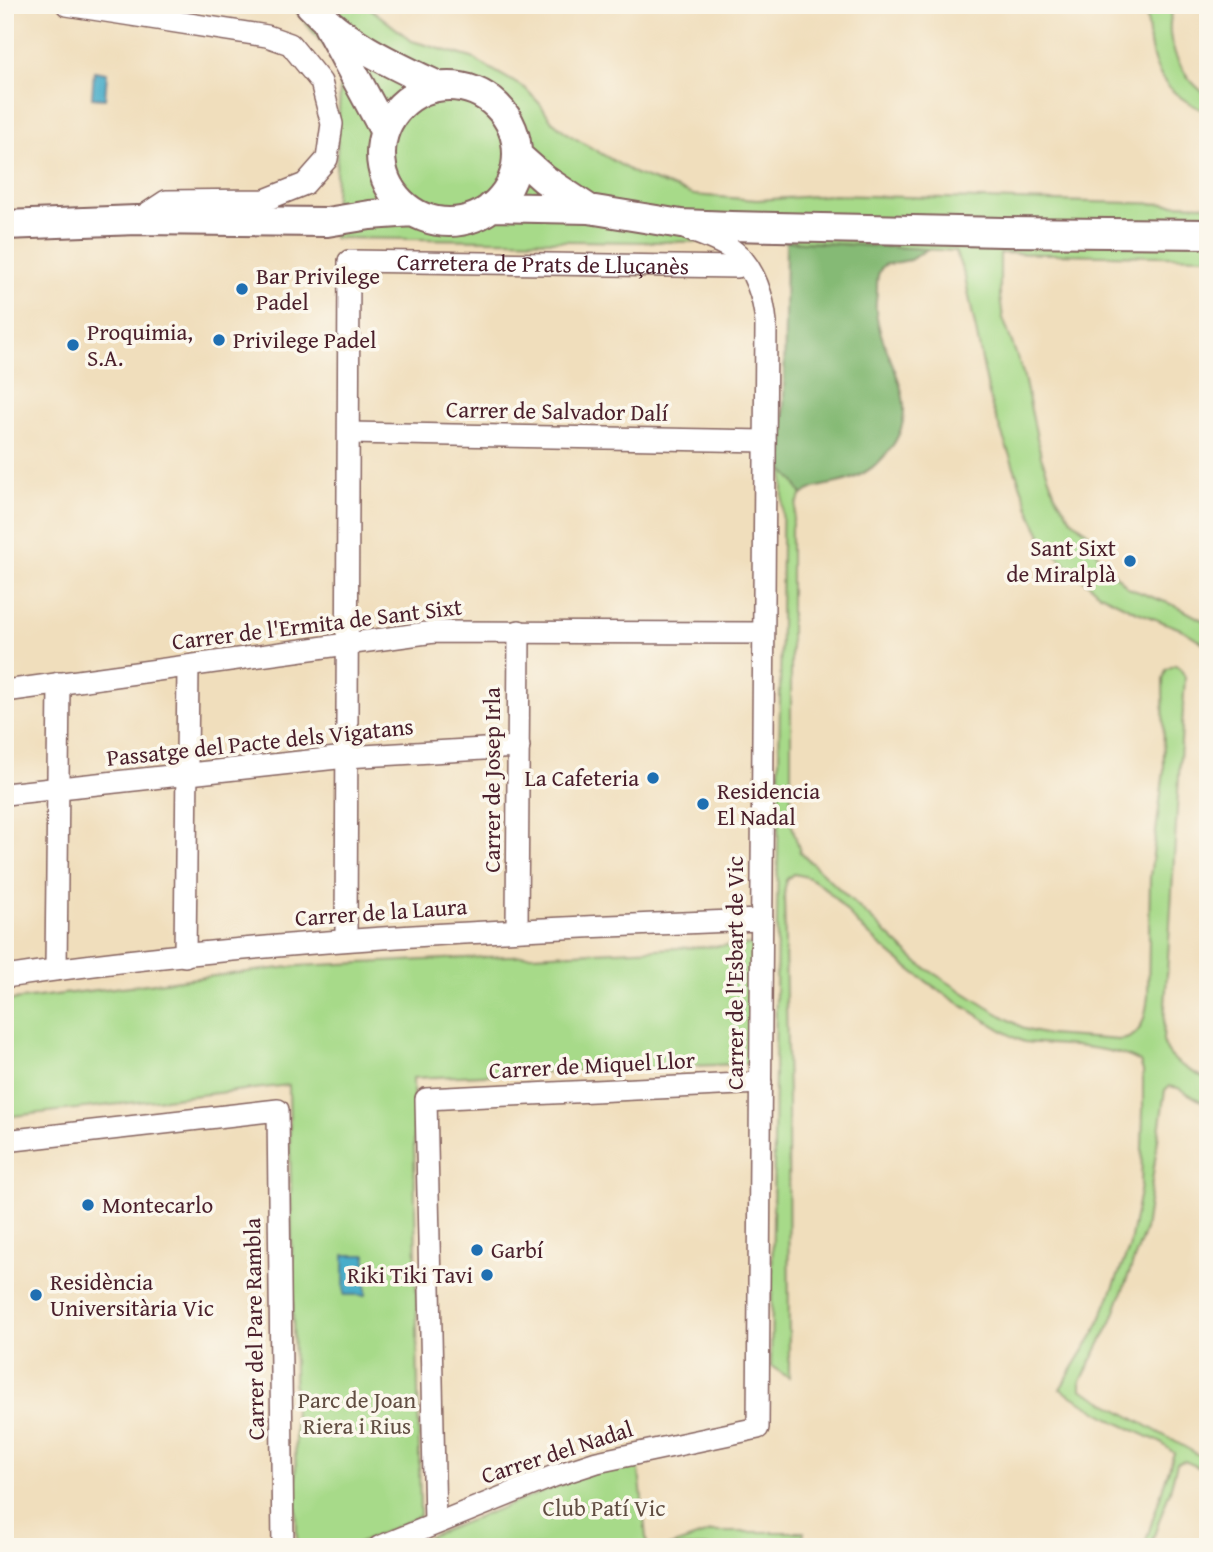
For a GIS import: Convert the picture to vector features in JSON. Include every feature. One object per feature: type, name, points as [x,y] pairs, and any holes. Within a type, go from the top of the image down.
[{"type":"street","points":[[67,5],[267,36],[290,44],[321,82],[332,124],[327,159],[305,184],[265,200],[166,201],[137,220]]},
{"type":"street","points":[[308,66],[341,66],[319,14]]},
{"type":"street","points":[[319,14],[384,61],[438,86]]},
{"type":"street","points":[[319,14],[384,130]]},
{"type":"street","points":[[438,86],[473,90],[496,105],[511,126],[517,155],[507,190],[491,207],[468,219],[449,222],[424,218],[413,212],[395,196],[385,180],[381,165],[384,130],[397,109],[405,101],[438,86]]},
{"type":"street","points":[[517,155],[544,179],[589,209]]},
{"type":"street","points":[[327,222],[369,191],[381,165]]},
{"type":"street","points":[[491,207],[589,209],[681,224],[1208,234]]},
{"type":"street","points":[[5,225],[137,220],[327,222],[413,212]]},
{"type":"street","name":"Carrer de l'Esbart de Vic","points":[[681,224],[683,228],[735,251],[751,270],[765,306],[758,1428]]},
{"type":"street","name":"Carretera de Prats de Lluçanès","points":[[349,433],[349,261],[737,267]]},
{"type":"street","points":[[346,939],[349,433]]},
{"type":"street","name":"Carrer de Salvador Dalí","points":[[349,433],[765,441]]},
{"type":"street","name":"Carrer de Josep Irla","points":[[517,930],[519,631]]},
{"type":"street","name":"Carrer de l'Ermita de Sant Sixt","points":[[5,691],[434,632],[763,633]]},
{"type":"street","points":[[185,956],[188,666]]},
{"type":"street","points":[[56,969],[59,683]]},
{"type":"street","name":"Passatge del Pacte dels Vigatans","points":[[5,794],[346,757],[519,747]]},
{"type":"street","name":"Carrer de la Laura","points":[[5,977],[56,969],[346,939],[762,920]]},
{"type":"street","name":"Carrer de Miquel Llor","points":[[435,1522],[426,1099],[761,1083]]},
{"type":"street","name":"Carrer del Pare Rambla","points":[[5,1141],[278,1110],[283,1547]]},
{"type":"street","name":"Carrer del Nadal","points":[[379,1547],[435,1522],[597,1462],[758,1428]]},
{"type":"green space","points":[[291,5],[366,5],[412,41],[472,58],[526,89],[552,121],[568,134],[636,174],[694,195],[757,200],[831,195],[1208,205],[1208,257],[1000,253],[1000,297],[1003,318],[1023,373],[1041,456],[1055,494],[1071,519],[1092,536],[1098,556],[1128,588],[1176,606],[1208,623],[1208,646],[1183,630],[1100,594],[1066,565],[1043,539],[1033,519],[991,404],[965,277],[955,251],[786,241],[333,238],[341,66]]},
{"type":"green space","points":[[1141,5],[1176,5],[1171,16],[1171,42],[1190,79],[1208,95],[1208,113],[1185,101],[1168,87],[1162,78],[1153,57],[1147,19]]},
{"type":"green space","points":[[786,241],[927,249],[910,260],[884,265],[877,280],[876,308],[880,329],[903,399],[904,417],[899,435],[882,459],[865,472],[844,481],[814,488],[802,495],[783,470]]},
{"type":"green space","points":[[783,470],[802,495],[797,503],[791,529],[791,822],[800,852],[919,964],[1027,1030],[1048,1035],[1120,1040],[1134,1035],[1142,1024],[1148,996],[1150,877],[1164,771],[1163,679],[1166,670],[1175,665],[1185,677],[1163,1040],[1165,1048],[1174,1060],[1208,1080],[1208,1105],[1178,1088],[1169,1086],[1165,1090],[1145,1230],[1111,1322],[1081,1381],[1081,1389],[1208,1460],[1208,1472],[1185,1461],[1177,1463],[1150,1547],[1144,1547],[1174,1453],[1160,1442],[1116,1422],[1060,1389],[1095,1332],[1129,1249],[1141,1186],[1143,1071],[1140,1062],[1100,1049],[1024,1042],[1015,1038],[955,1001],[897,960],[823,887],[804,876],[793,874],[786,880],[784,895],[789,1378],[771,1366]]},
{"type":"green space","name":"Parc de Joan Riera i Rius","points":[[762,944],[760,1063],[413,1078],[420,1516],[351,1547],[297,1547],[289,1085],[5,1117],[5,1001],[298,966]]},
{"type":"green space","name":"Club Patí Vic","points":[[638,1460],[647,1547],[402,1547],[596,1471]]},
{"type":"green space","name":"Club Patí Vic","points":[[711,1532],[804,1532],[801,1547],[668,1547]]},
{"type":"water","points":[[94,71],[107,73],[105,99],[92,98]]},
{"type":"water","points":[[344,1255],[366,1255],[366,1295],[344,1295]]},
{"type":"place","name":"Bar Privilege Padel","points":[[242,289]]},
{"type":"place","name":"Privilege Padel","points":[[219,340]]},
{"type":"place","name":"Proquimia, S.A.","points":[[73,345]]},
{"type":"place","name":"Sant Sixt de Miralplà","points":[[1130,561]]},
{"type":"place","name":"La Cafeteria","points":[[653,778]]},
{"type":"place","name":"Residencia El Nadal","points":[[703,804]]},
{"type":"place","name":"Montecarlo","points":[[88,1205]]},
{"type":"place","name":"Garbí","points":[[477,1250]]},
{"type":"place","name":"Riki Tiki Tavi","points":[[487,1275]]},
{"type":"place","name":"Residència Universitària Vic","points":[[36,1295]]}]
